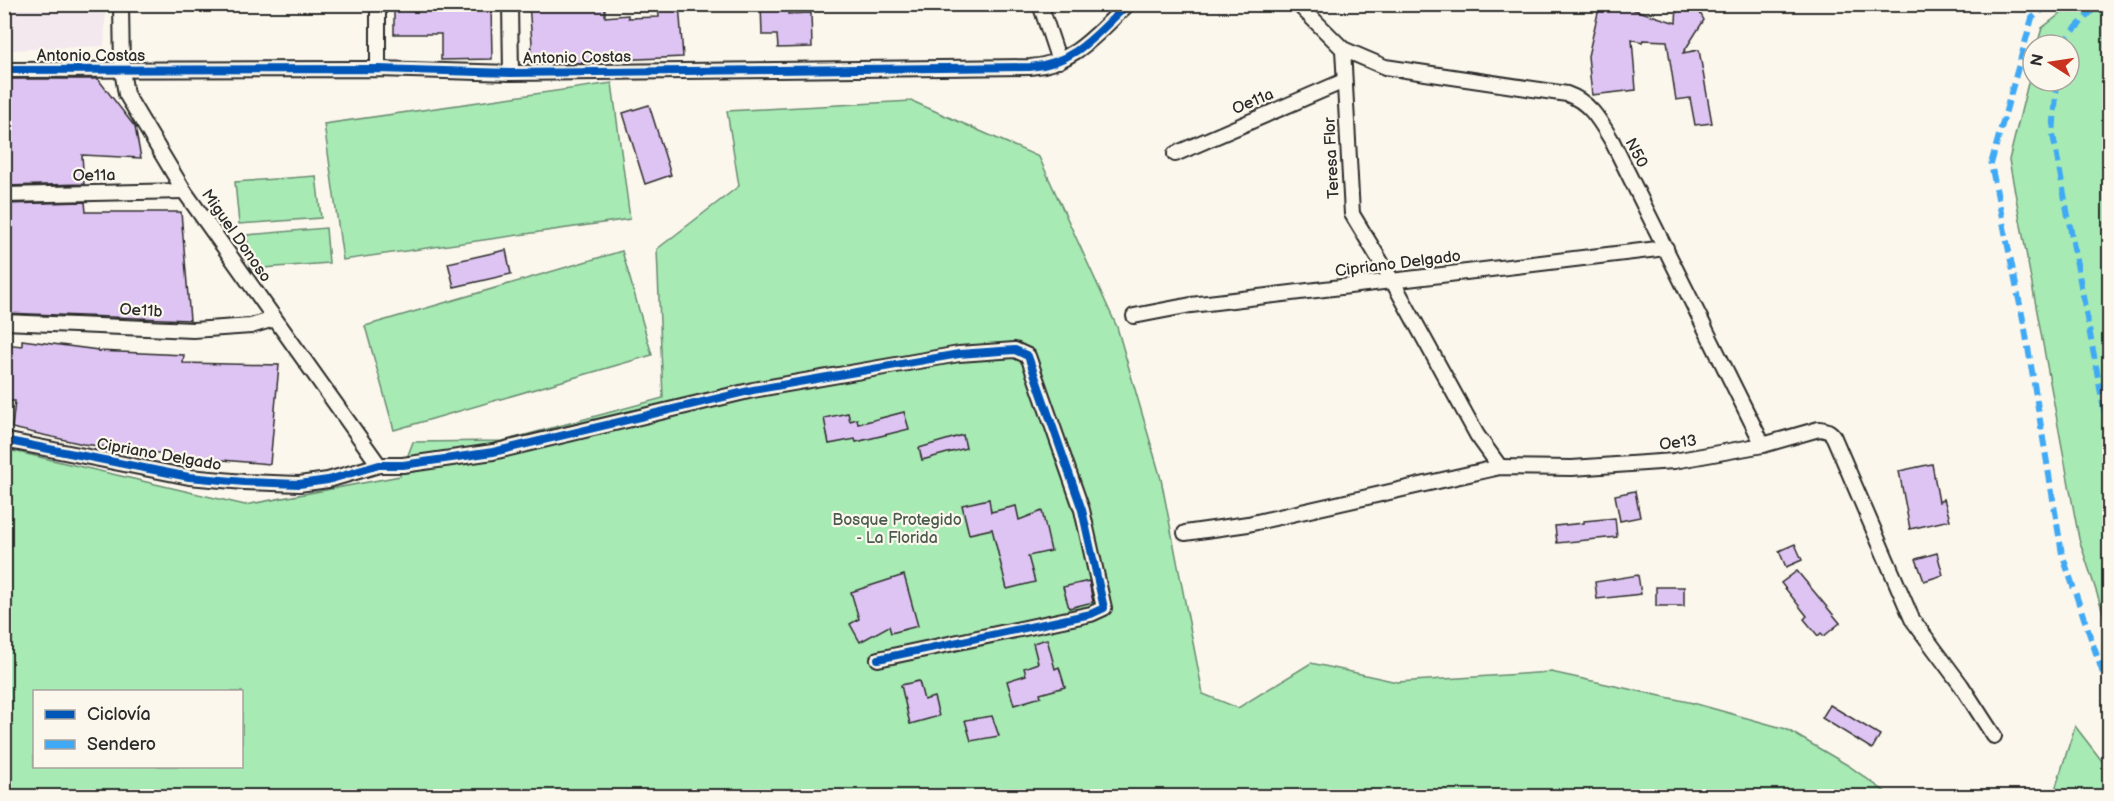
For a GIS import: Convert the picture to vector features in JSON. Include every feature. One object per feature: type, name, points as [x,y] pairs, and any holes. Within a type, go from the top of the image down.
[{"type":"street","name":"Miguel Donoso","points":[[121,4],[122,70],[126,94],[184,191],[380,465]]},
{"type":"street","points":[[378,4],[378,69]]},
{"type":"street","points":[[510,4],[511,73]]},
{"type":"street","points":[[1041,4],[1059,62]]},
{"type":"street","name":"Antonio Costas","points":[[4,70],[378,69],[511,73],[1030,67],[1059,62],[1080,50],[1128,4]]},
{"type":"street","points":[[1298,4],[1343,49]]},
{"type":"street","name":"Teresa Flor","points":[[1343,49],[1352,214],[1393,282],[1477,435],[1500,467]]},
{"type":"street","name":"N50","points":[[1343,49],[1385,67],[1567,94],[1581,100],[1597,115],[1666,248],[1763,445]]},
{"type":"street","name":"Oe11a","points":[[1175,154],[1344,81]]},
{"type":"street","name":"Oe11a","points":[[4,195],[184,191]]},
{"type":"street","name":"Cipriano Delgado","points":[[1134,316],[1191,305],[1666,248]]},
{"type":"street","name":"Oe11b","points":[[4,322],[193,330],[250,326],[274,319]]},
{"type":"street","name":"Cipriano Delgado","points":[[4,440],[189,477],[299,484],[328,480],[380,465],[403,465],[493,452],[753,390],[958,354],[1015,350],[1028,356],[1082,510],[1104,608],[1091,614],[878,659]]},
{"type":"street","name":"Oe13","points":[[1185,533],[1248,524],[1500,467],[1572,468],[1674,461],[1763,445],[1819,429],[1829,431],[1833,434],[1912,619],[1961,685],[1994,736]]},
{"type":"shaded area","points":[[4,5],[106,5],[104,46],[5,50]]},
{"type":"green space","points":[[2073,4],[2109,5],[2109,630],[2079,539],[2009,160],[2026,93],[2081,93],[2081,33],[2041,33],[2042,28]]},
{"type":"green space","points":[[612,83],[630,219],[343,260],[324,124]]},
{"type":"green space","name":"Bosque Protegido - La Florida","points":[[912,101],[1039,157],[1117,327],[1161,479],[1203,694],[1238,708],[1311,663],[1397,682],[1551,672],[1693,703],[1786,729],[1849,766],[1891,796],[5,796],[5,449],[245,505],[400,476],[413,442],[503,441],[663,398],[657,249],[739,186],[727,111]]},
{"type":"green space","points":[[316,176],[321,218],[239,224],[235,182]]},
{"type":"green space","points":[[326,228],[329,263],[250,269],[247,235]]},
{"type":"green space","points":[[622,251],[652,355],[394,430],[365,326]]},
{"type":"green space","points":[[2075,726],[2109,770],[2109,796],[2053,796]]},
{"type":"building","points":[[394,4],[491,4],[492,59],[441,60],[441,34],[394,34]]},
{"type":"building","points":[[529,4],[605,4],[605,17],[628,15],[628,18],[659,17],[658,4],[679,4],[683,57],[594,61],[594,63],[529,62],[532,43]]},
{"type":"building","points":[[761,4],[792,4],[788,14],[811,13],[812,47],[778,48],[777,35],[762,35]]},
{"type":"building","points":[[1600,4],[1616,4],[1676,23],[1677,4],[1695,4],[1704,20],[1683,53],[1699,50],[1712,123],[1695,125],[1690,98],[1676,100],[1667,41],[1643,40],[1642,42],[1632,39],[1636,90],[1592,95],[1588,56]]},
{"type":"building","points":[[4,79],[98,79],[135,127],[141,158],[82,155],[84,184],[4,186]]},
{"type":"building","points":[[649,105],[671,175],[645,184],[623,113]]},
{"type":"building","points":[[85,202],[86,212],[181,212],[190,320],[4,313],[4,204]]},
{"type":"building","points":[[506,250],[511,274],[454,287],[448,263]]},
{"type":"building","points":[[22,340],[98,351],[184,355],[183,363],[279,365],[270,464],[83,444],[12,428],[15,401],[4,401],[4,344],[22,346]]},
{"type":"building","points":[[904,412],[909,429],[856,442],[855,439],[829,444],[824,418],[848,413],[850,421],[857,419],[858,424]]},
{"type":"building","points":[[963,435],[966,448],[922,460],[919,448]]},
{"type":"building","points":[[1932,464],[1939,502],[1944,499],[1950,520],[1910,529],[1899,471]]},
{"type":"building","points":[[1635,491],[1640,517],[1620,521],[1615,495]]},
{"type":"building","points":[[989,499],[991,512],[1016,506],[1019,520],[1042,511],[1051,551],[1028,556],[1035,582],[1007,589],[992,529],[969,534],[962,505]]},
{"type":"building","points":[[1615,518],[1617,537],[1557,543],[1555,526]]},
{"type":"building","points":[[1795,544],[1802,560],[1786,567],[1779,551]]},
{"type":"building","points":[[1937,553],[1943,575],[1924,581],[1916,559]]},
{"type":"building","points":[[1797,571],[1840,623],[1824,636],[1821,633],[1818,636],[1804,619],[1807,616],[1781,583]]},
{"type":"building","points":[[904,575],[918,626],[891,633],[889,626],[860,642],[850,624],[859,619],[851,592]]},
{"type":"building","points":[[1638,575],[1641,594],[1597,599],[1595,582]]},
{"type":"building","points":[[1089,581],[1093,602],[1069,608],[1063,587]]},
{"type":"building","points":[[1656,587],[1684,587],[1684,606],[1656,606]]},
{"type":"building","points":[[1047,639],[1055,669],[1059,667],[1065,687],[1014,705],[1007,681],[1026,675],[1024,668],[1038,663],[1033,643]]},
{"type":"building","points":[[919,681],[924,700],[934,697],[939,716],[910,724],[901,685]]},
{"type":"building","points":[[1830,705],[1880,735],[1872,749],[1822,718]]},
{"type":"building","points":[[992,716],[999,736],[971,741],[965,720]]},
{"type":"marked path","points":[[2049,4],[2032,18],[1991,164],[2025,329],[2062,554],[2110,694]]},
{"type":"marked path","points":[[2071,33],[2098,4]]},
{"type":"marked path","points":[[2056,93],[2053,135],[2110,442]]},
{"type":"cycle path","points":[[4,70],[378,69],[511,73],[1030,67],[1046,65],[1073,53],[1095,36],[1128,4]]},
{"type":"cycle path","points":[[4,440],[189,477],[299,484],[328,480],[379,465],[403,465],[493,452],[753,390],[959,354],[1015,350],[1028,356],[1082,510],[1104,608],[1091,614],[878,659]]}]
